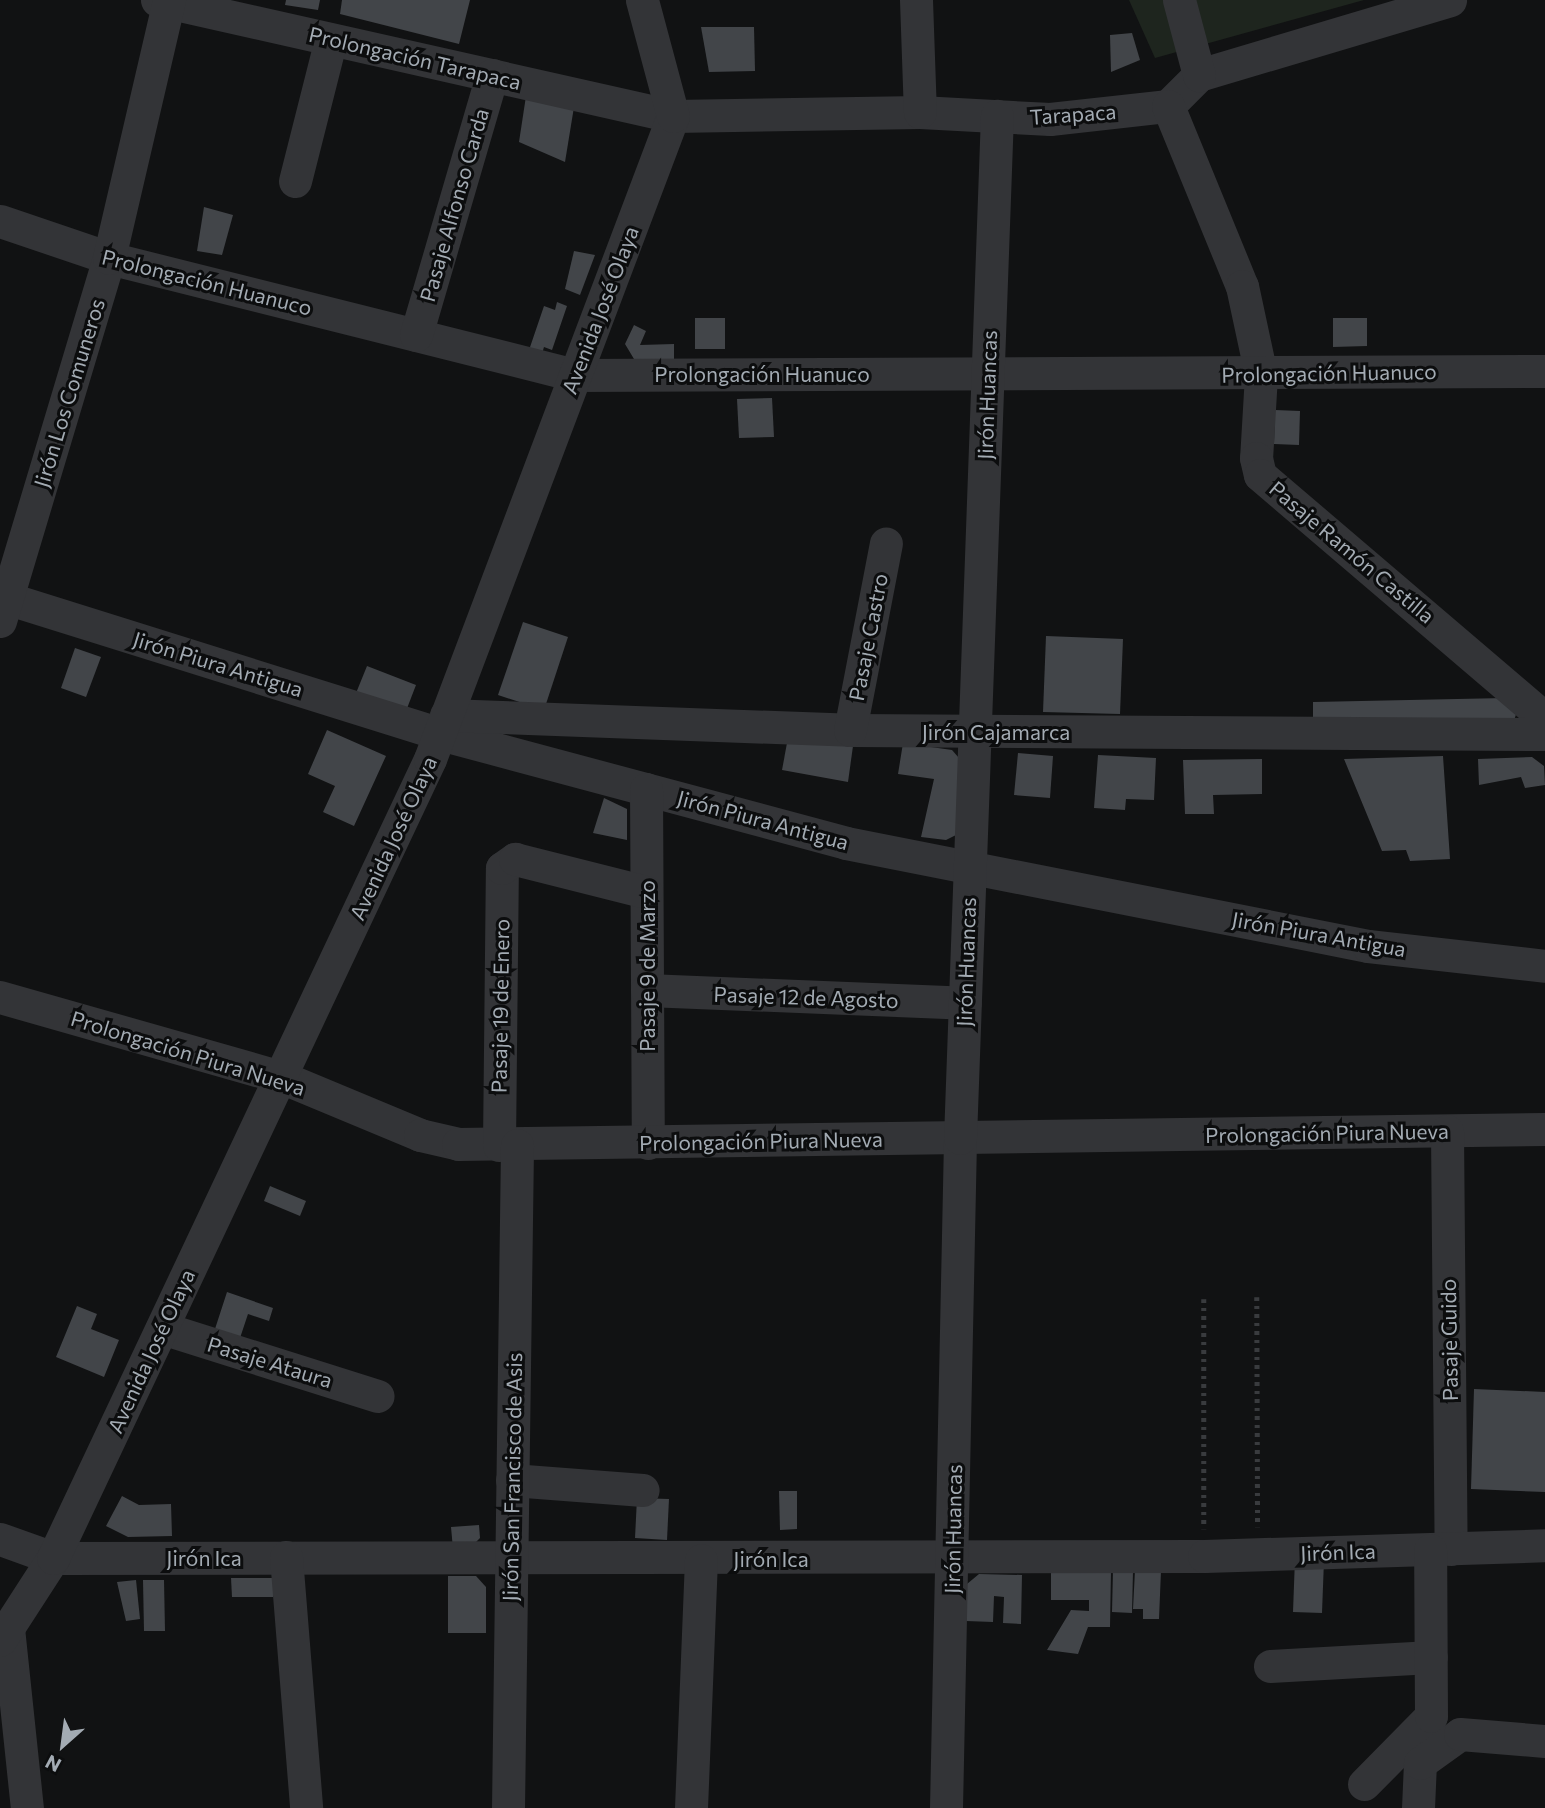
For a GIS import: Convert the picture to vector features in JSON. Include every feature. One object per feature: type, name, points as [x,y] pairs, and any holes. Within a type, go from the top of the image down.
[{"type":"street","points":[[642,0],[673,116]]},
{"type":"street","points":[[916,0],[920,112]]},
{"type":"street","points":[[1179,0],[1199,75]]},
{"type":"street","points":[[1168,106],[1199,75],[1450,0]]},
{"type":"street","name":"Prolongación Tarapaca","points":[[165,1],[673,116]]},
{"type":"street","name":"Jirón Los Comuneros","points":[[3,605],[109,258],[165,1]]},
{"type":"street","points":[[295,181],[331,39]]},
{"type":"street","name":"Pasaje Alfonso Carda","points":[[416,335],[492,75]]},
{"type":"street","name":"Tarapaca","points":[[673,116],[920,112],[1050,119],[1168,106]]},
{"type":"street","name":"Pasaje Ramón Castilla","points":[[1168,106],[1242,286],[1261,374],[1256,457],[1261,475],[1545,718]]},
{"type":"street","name":"Avenida José Olaya","points":[[4,1634],[53,1558],[281,1077],[443,724],[673,116]]},
{"type":"street","name":"Jirón Huancas","points":[[946,1808],[960,1138],[998,116]]},
{"type":"street","name":"Prolongación Huanuco","points":[[0,221],[109,258],[575,375],[1261,374],[1545,370]]},
{"type":"street","name":"Pasaje Castro","points":[[850,730],[886,543]]},
{"type":"street","name":"Jirón Piura Antigua","points":[[3,605],[443,724],[646,789],[846,843],[970,864],[1368,946],[1545,966]]},
{"type":"street","name":"Jirón Cajamarca","points":[[443,724],[975,732],[1545,734]]},
{"type":"street","name":"Pasaje 9 de Marzo","points":[[646,789],[648,1143]]},
{"type":"street","name":"Pasaje 19 de Enero","points":[[508,1145],[502,867],[515,859],[646,892]]},
{"type":"street","name":"Pasaje 12 de Agosto","points":[[647,990],[965,1003]]},
{"type":"street","name":"Prolongación Piura Nueva","points":[[0,997],[281,1077],[420,1135],[508,1145],[1545,1129]]},
{"type":"street","name":"Pasaje Guido","points":[[1364,1784],[1431,1716],[1431,1657],[1441,1549],[1447,1131]]},
{"type":"street","name":"Jirón San Francisco de Asis","points":[[508,1145],[512,1480],[508,1808]]},
{"type":"street","name":"Pasaje Ataura","points":[[162,1328],[378,1396]]},
{"type":"street","points":[[512,1480],[643,1490]]},
{"type":"street","name":"Jirón Ica","points":[[0,1539],[53,1558],[701,1560],[1204,1556],[1545,1545]]},
{"type":"street","points":[[286,1558],[306,1808]]},
{"type":"street","points":[[691,1808],[701,1560]]},
{"type":"street","points":[[4,1634],[27,1808]]},
{"type":"street","points":[[1270,1666],[1431,1657]]},
{"type":"street","points":[[1418,1808],[1420,1763],[1460,1734],[1545,1741]]},
{"type":"path","points":[[1257,1297],[1258,1555]]},
{"type":"path","points":[[1204,1299],[1204,1556]]},
{"type":"shaded area","points":[[1129,0],[1364,0],[1155,58]]},
{"type":"building","points":[[286,0],[320,0],[318,10],[285,5]]},
{"type":"building","points":[[342,0],[470,0],[459,44],[340,14]]},
{"type":"building","points":[[701,27],[754,27],[755,71],[709,72]]},
{"type":"building","points":[[1132,33],[1140,60],[1111,72],[1110,35]]},
{"type":"building","points":[[526,96],[574,107],[565,162],[519,142]]},
{"type":"building","points":[[204,207],[233,215],[222,255],[197,251]]},
{"type":"building","points":[[574,251],[595,255],[580,295],[565,289]]},
{"type":"building","points":[[557,302],[567,306],[552,350],[544,347],[541,357],[528,353],[544,306],[555,310]]},
{"type":"building","points":[[695,318],[725,318],[725,349],[695,349]]},
{"type":"building","points":[[1333,318],[1367,318],[1367,346],[1333,347]]},
{"type":"building","points":[[634,325],[646,331],[640,345],[674,344],[674,359],[634,359],[625,344]]},
{"type":"building","points":[[772,398],[774,437],[739,438],[737,399]]},
{"type":"building","points":[[1275,410],[1300,411],[1299,445],[1274,444]]},
{"type":"building","points":[[523,622],[568,637],[544,710],[498,695]]},
{"type":"building","points":[[1046,636],[1123,639],[1120,714],[1043,712]]},
{"type":"building","points":[[75,648],[101,657],[86,697],[61,688]]},
{"type":"building","points":[[367,666],[416,685],[406,711],[354,698]]},
{"type":"building","points":[[1505,698],[1517,711],[1514,721],[1313,726],[1313,702]]},
{"type":"building","points":[[327,730],[386,756],[354,826],[323,812],[335,786],[308,774]]},
{"type":"building","points":[[787,743],[853,746],[848,782],[782,770]]},
{"type":"building","points":[[903,743],[952,750],[959,758],[956,835],[946,840],[921,837],[934,779],[898,774]]},
{"type":"building","points":[[1018,753],[1053,756],[1050,798],[1014,795]]},
{"type":"building","points":[[1098,755],[1156,758],[1154,800],[1126,799],[1125,810],[1094,808]]},
{"type":"building","points":[[1443,756],[1450,859],[1410,861],[1406,850],[1382,851],[1344,759]]},
{"type":"building","points":[[1532,757],[1544,766],[1545,785],[1525,788],[1521,777],[1479,785],[1478,759]]},
{"type":"building","points":[[1262,759],[1262,794],[1213,795],[1214,814],[1185,814],[1183,760]]},
{"type":"building","points":[[604,798],[627,809],[627,840],[593,833]]},
{"type":"building","points":[[270,1186],[306,1201],[300,1216],[264,1201]]},
{"type":"building","points":[[227,1292],[273,1308],[269,1321],[248,1314],[239,1341],[214,1332]]},
{"type":"building","points":[[77,1306],[97,1314],[91,1329],[119,1340],[104,1377],[56,1357]]},
{"type":"building","points":[[1474,1389],[1545,1392],[1545,1492],[1471,1489]]},
{"type":"building","points":[[779,1491],[797,1491],[797,1529],[780,1530]]},
{"type":"building","points":[[122,1496],[139,1505],[171,1504],[172,1536],[128,1537],[106,1526]]},
{"type":"building","points":[[637,1498],[669,1499],[667,1540],[635,1538]]},
{"type":"building","points":[[479,1525],[480,1538],[471,1547],[453,1549],[451,1527]]},
{"type":"building","points":[[1295,1558],[1324,1560],[1322,1613],[1293,1612]]},
{"type":"building","points":[[1113,1570],[1133,1571],[1132,1613],[1112,1612]]},
{"type":"building","points":[[1135,1570],[1161,1571],[1159,1619],[1143,1619],[1143,1609],[1133,1609]]},
{"type":"building","points":[[1111,1571],[1110,1627],[1088,1627],[1078,1654],[1047,1650],[1071,1610],[1089,1611],[1089,1600],[1051,1600],[1051,1573]]},
{"type":"building","points":[[979,1574],[1022,1575],[1021,1624],[1003,1623],[1004,1597],[994,1596],[993,1622],[966,1621],[967,1584]]},
{"type":"building","points":[[448,1576],[476,1576],[486,1587],[486,1633],[448,1633]]},
{"type":"building","points":[[231,1578],[273,1578],[273,1597],[232,1597]]},
{"type":"building","points":[[136,1580],[140,1619],[126,1621],[117,1582]]},
{"type":"building","points":[[143,1580],[164,1580],[165,1631],[144,1631]]}]
